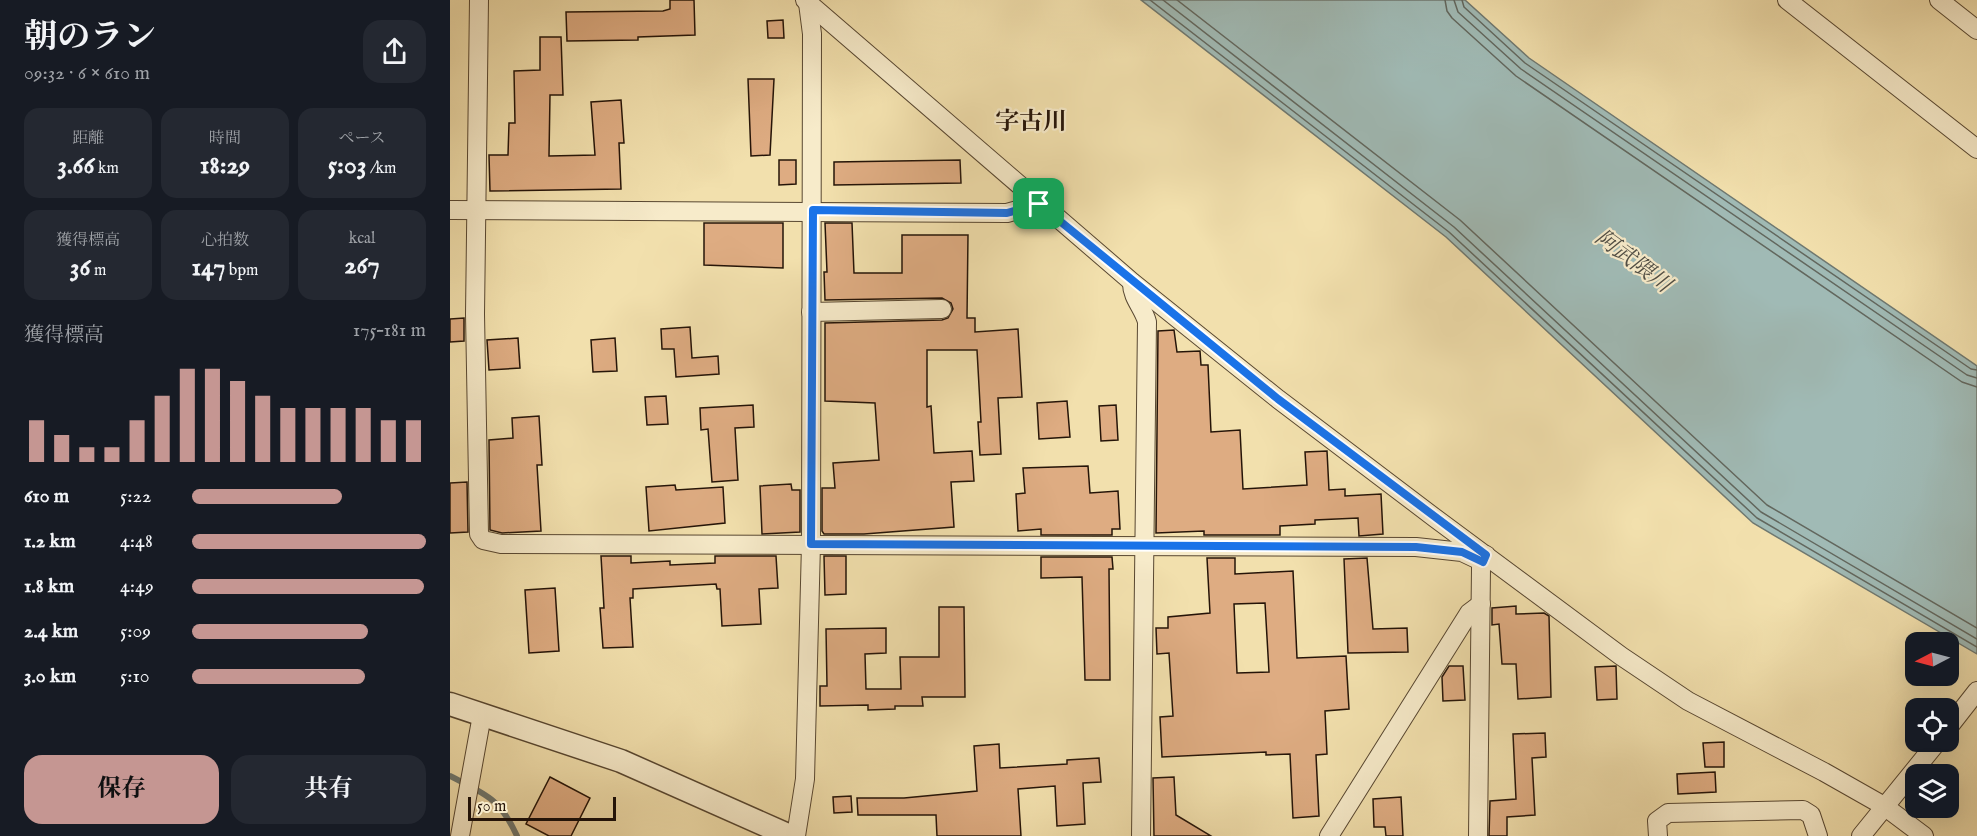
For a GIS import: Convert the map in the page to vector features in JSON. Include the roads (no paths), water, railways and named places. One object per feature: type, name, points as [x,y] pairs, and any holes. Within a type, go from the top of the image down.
[{"type":"street","points":[[479,0],[476,210],[479,534],[483,540],[501,544],[1416,547],[1462,552],[1484,558]]},
{"type":"street","points":[[1786,0],[1977,149]]},
{"type":"street","points":[[1939,0],[1977,30]]},
{"type":"street","points":[[806,1],[1132,282],[1278,399],[1484,558],[1688,701],[1884,806],[1924,836]]},
{"type":"street","points":[[796,836],[805,779],[811,544],[812,34],[806,1]]},
{"type":"street","points":[[450,210],[813,210],[1007,213],[1039,204]]},
{"type":"street","points":[[1132,282],[1131,289],[1143,309],[1147,322],[1141,836]]},
{"type":"street","points":[[811,312],[942,309]]},
{"type":"street","points":[[1478,836],[1481,604],[1484,558]]},
{"type":"street","points":[[1329,836],[1468,613],[1481,604]]},
{"type":"street","points":[[1959,714],[1977,691]]},
{"type":"street","points":[[450,704],[621,761],[790,836]]},
{"type":"street","points":[[460,836],[482,715]]},
{"type":"street","points":[[1861,836],[1930,752]]},
{"type":"street","points":[[1658,836],[1658,821],[1668,813],[1803,810],[1811,815],[1818,836]]},
{"type":"water","name":"阿武隈川","points":[[1141,0],[1465,0],[1529,58],[1977,366],[1977,654],[1959,643],[1959,632],[1939,632],[1753,523],[1446,237]]},
{"type":"waterway","points":[[450,776],[482,793],[498,805],[517,836]]},
{"type":"district","name":"字古川","points":[[1031,121]]}]
